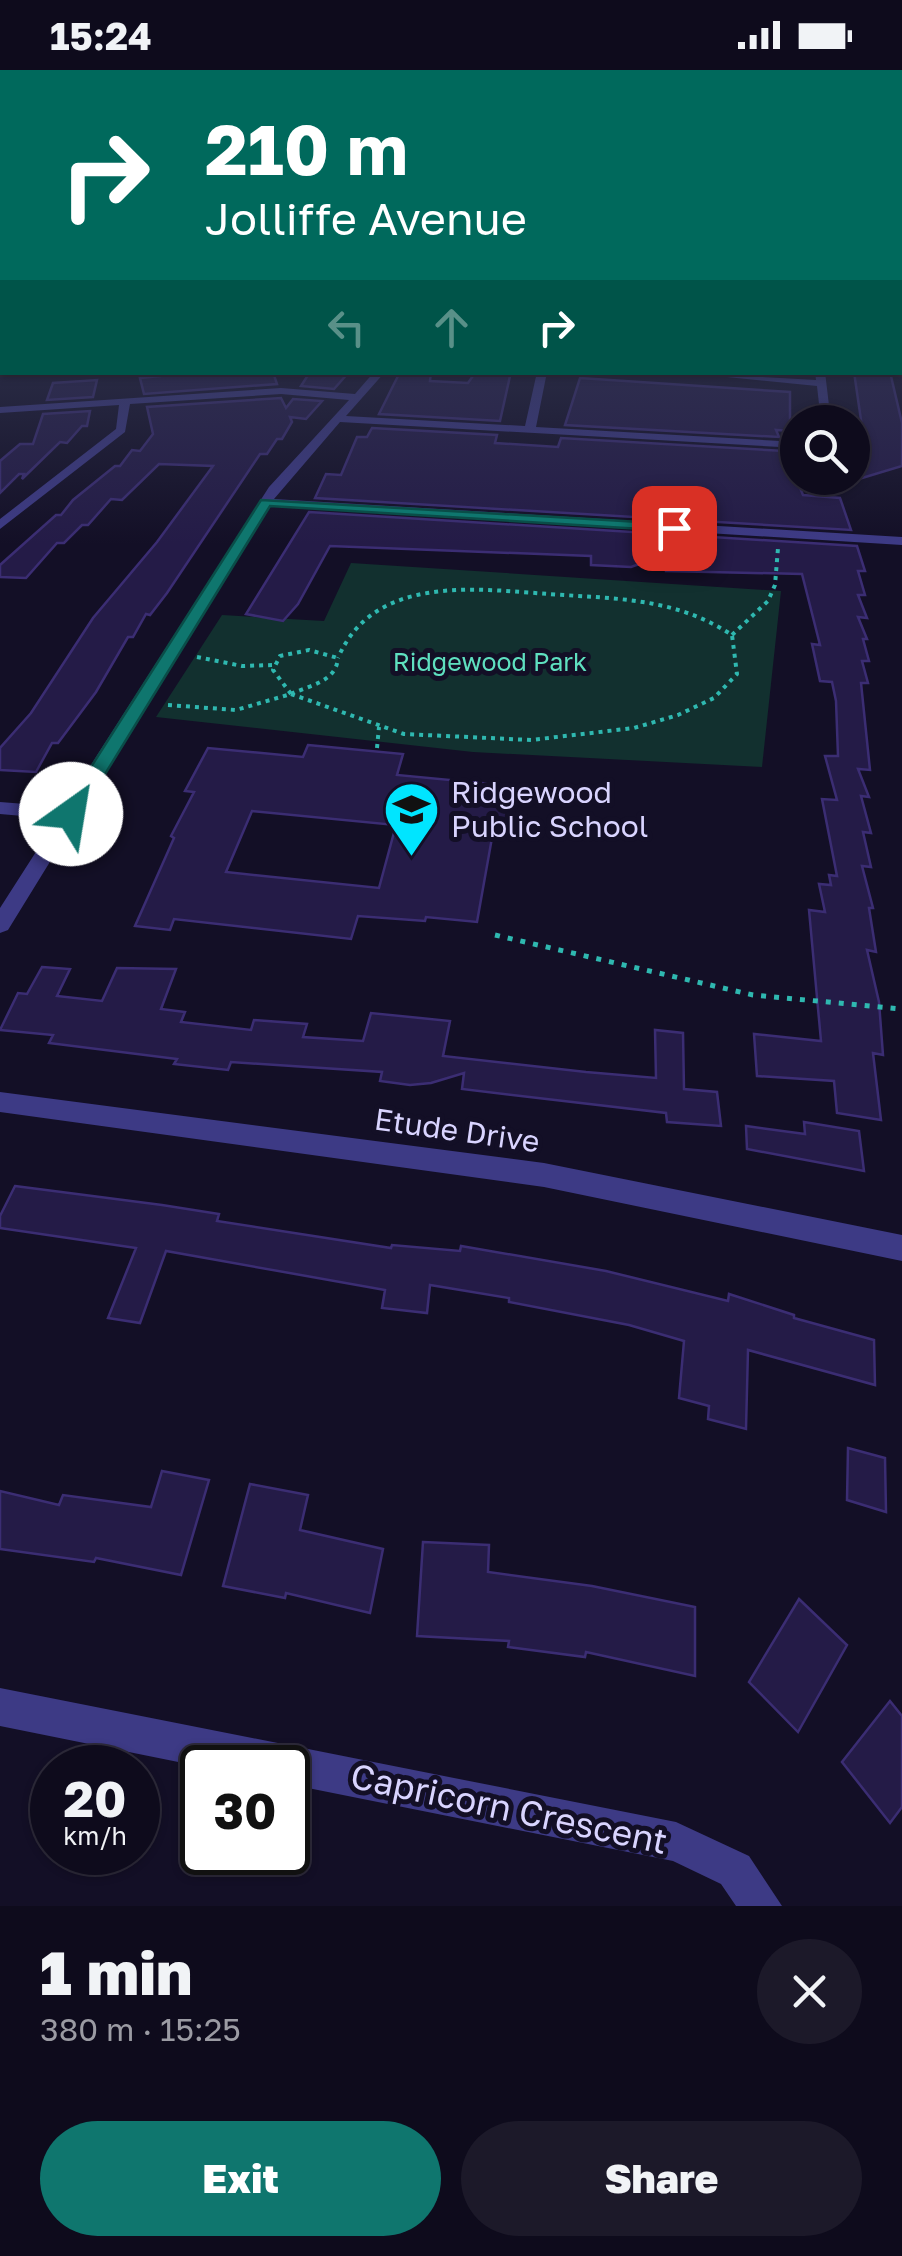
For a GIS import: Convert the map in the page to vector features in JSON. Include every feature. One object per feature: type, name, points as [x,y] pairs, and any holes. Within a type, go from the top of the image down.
[{"type":"street","points":[[0,925],[266,502],[377,375]]},
{"type":"street","points":[[530,430],[541,375]]},
{"type":"street","points":[[752,375],[822,378],[824,405]]},
{"type":"street","points":[[0,410],[281,391],[358,397]]},
{"type":"street","points":[[0,525],[122,430],[125,401]]},
{"type":"street","points":[[339,419],[780,445]]},
{"type":"street","points":[[266,502],[902,541]]},
{"type":"street","points":[[0,808],[71,814]]},
{"type":"street","name":"Etude Drive","points":[[0,1102],[544,1175],[902,1248]]},
{"type":"street","name":"Capricorn Crescent","points":[[0,1706],[676,1842],[735,1870],[761,1906]]},
{"type":"path","points":[[273,665],[291,695],[344,711],[379,728],[409,735],[512,741],[640,726],[697,708],[729,688],[736,674],[732,636],[738,624],[760,612],[775,589],[779,534]]},
{"type":"path","points":[[168,705],[222,713],[247,711],[291,695],[334,672],[353,633],[390,605],[462,586],[645,598],[696,612],[732,636]]},
{"type":"path","points":[[273,665],[280,656],[296,650],[318,651],[338,658]]},
{"type":"path","points":[[196,657],[242,666],[273,665]]},
{"type":"path","points":[[377,748],[379,728]]},
{"type":"path","points":[[495,935],[753,995],[902,1009]]},
{"type":"green space","name":"Ridgewood Park","points":[[351,563],[781,591],[762,767],[473,752],[156,717],[222,615],[324,621]]},
{"type":"building","points":[[274,375],[277,384],[144,394],[140,378]]},
{"type":"building","points":[[308,375],[346,375],[334,389],[301,386]]},
{"type":"building","points":[[398,375],[431,375],[430,381],[468,383],[474,375],[510,376],[500,421],[379,414]]},
{"type":"building","points":[[854,375],[891,375],[902,423],[902,466],[870,476],[870,405],[859,405]]},
{"type":"building","points":[[580,378],[790,392],[790,405],[780,405],[780,430],[776,430],[779,437],[565,425]]},
{"type":"building","points":[[97,380],[93,397],[47,400],[53,383]]},
{"type":"building","points":[[281,398],[286,408],[293,399],[322,401],[306,419],[290,417],[292,422],[282,439],[277,439],[267,454],[260,454],[167,593],[150,615],[146,614],[133,637],[128,637],[96,692],[58,743],[52,743],[36,772],[0,770],[0,748],[31,713],[93,618],[157,542],[213,466],[159,464],[122,500],[111,499],[88,525],[82,525],[64,543],[57,543],[26,578],[0,577],[0,565],[56,515],[61,515],[73,500],[120,466],[132,450],[140,451],[153,434],[147,407]]},
{"type":"building","points":[[90,411],[87,426],[82,426],[67,443],[60,442],[22,479],[24,474],[19,474],[0,493],[0,461],[20,444],[33,444],[43,414]]},
{"type":"building","points":[[372,428],[497,435],[495,443],[558,447],[561,438],[780,451],[780,495],[840,498],[851,530],[315,498],[326,474],[341,475],[357,437],[367,437]]},
{"type":"building","points":[[309,512],[857,546],[865,571],[858,571],[865,595],[858,595],[867,618],[858,617],[867,639],[863,639],[869,661],[862,661],[868,683],[861,683],[870,770],[858,769],[869,797],[861,796],[871,833],[863,832],[871,867],[862,866],[873,908],[869,908],[876,952],[867,950],[879,1002],[883,1055],[873,1053],[881,1120],[837,1113],[834,1081],[757,1076],[754,1034],[821,1041],[809,910],[825,912],[819,884],[831,885],[829,875],[837,876],[822,799],[837,800],[825,756],[838,756],[836,701],[832,682],[820,681],[812,644],[820,645],[802,574],[666,571],[665,555],[631,567],[591,565],[591,556],[330,546],[298,604],[283,621],[246,614]]},
{"type":"building","points":[[308,745],[403,754],[397,775],[512,786],[504,833],[493,832],[477,922],[358,916],[351,939],[174,919],[170,930],[135,926],[174,838],[171,836],[194,792],[185,791],[208,748],[303,757]],"holes":[[[252,811],[396,825],[379,888],[226,872]]]},
{"type":"building","points":[[42,967],[70,969],[57,996],[102,1001],[117,968],[176,969],[161,1009],[185,1012],[181,1022],[251,1030],[254,1020],[307,1024],[303,1037],[363,1041],[371,1013],[450,1021],[443,1056],[586,1072],[656,1078],[655,1030],[683,1033],[684,1089],[717,1092],[721,1126],[667,1122],[666,1113],[462,1089],[464,1073],[410,1085],[380,1081],[382,1072],[231,1062],[228,1070],[174,1064],[177,1059],[49,1043],[53,1035],[0,1030],[18,993],[27,994]]},
{"type":"building","points":[[804,1122],[859,1131],[864,1171],[747,1149],[746,1126],[805,1134]]},
{"type":"building","points":[[15,1186],[219,1214],[217,1221],[391,1248],[392,1245],[460,1251],[461,1246],[606,1271],[728,1301],[729,1294],[794,1318],[874,1340],[875,1385],[748,1350],[746,1429],[708,1419],[709,1406],[679,1398],[684,1341],[629,1325],[509,1302],[509,1298],[430,1285],[427,1313],[382,1308],[385,1290],[166,1251],[140,1323],[108,1318],[136,1248],[0,1228],[0,1216]]},
{"type":"building","points":[[848,1448],[885,1458],[886,1512],[847,1500]]},
{"type":"building","points":[[162,1471],[209,1480],[181,1575],[96,1558],[94,1562],[0,1549],[0,1491],[59,1505],[63,1495],[151,1507]]},
{"type":"building","points":[[250,1484],[308,1495],[300,1530],[383,1549],[370,1613],[286,1593],[285,1598],[223,1586]]},
{"type":"building","points":[[423,1542],[489,1545],[488,1572],[592,1586],[695,1607],[695,1676],[586,1652],[585,1657],[508,1647],[509,1641],[417,1636]]},
{"type":"building","points":[[799,1599],[847,1645],[798,1732],[749,1682]]},
{"type":"building","points":[[890,1701],[902,1716],[902,1807],[890,1823],[842,1762]]},
{"type":"place","name":"Ridgewood Public School","points":[[412,859]]},
{"type":"route","points":[[71,814],[136,704],[266,502],[674,528]]}]
